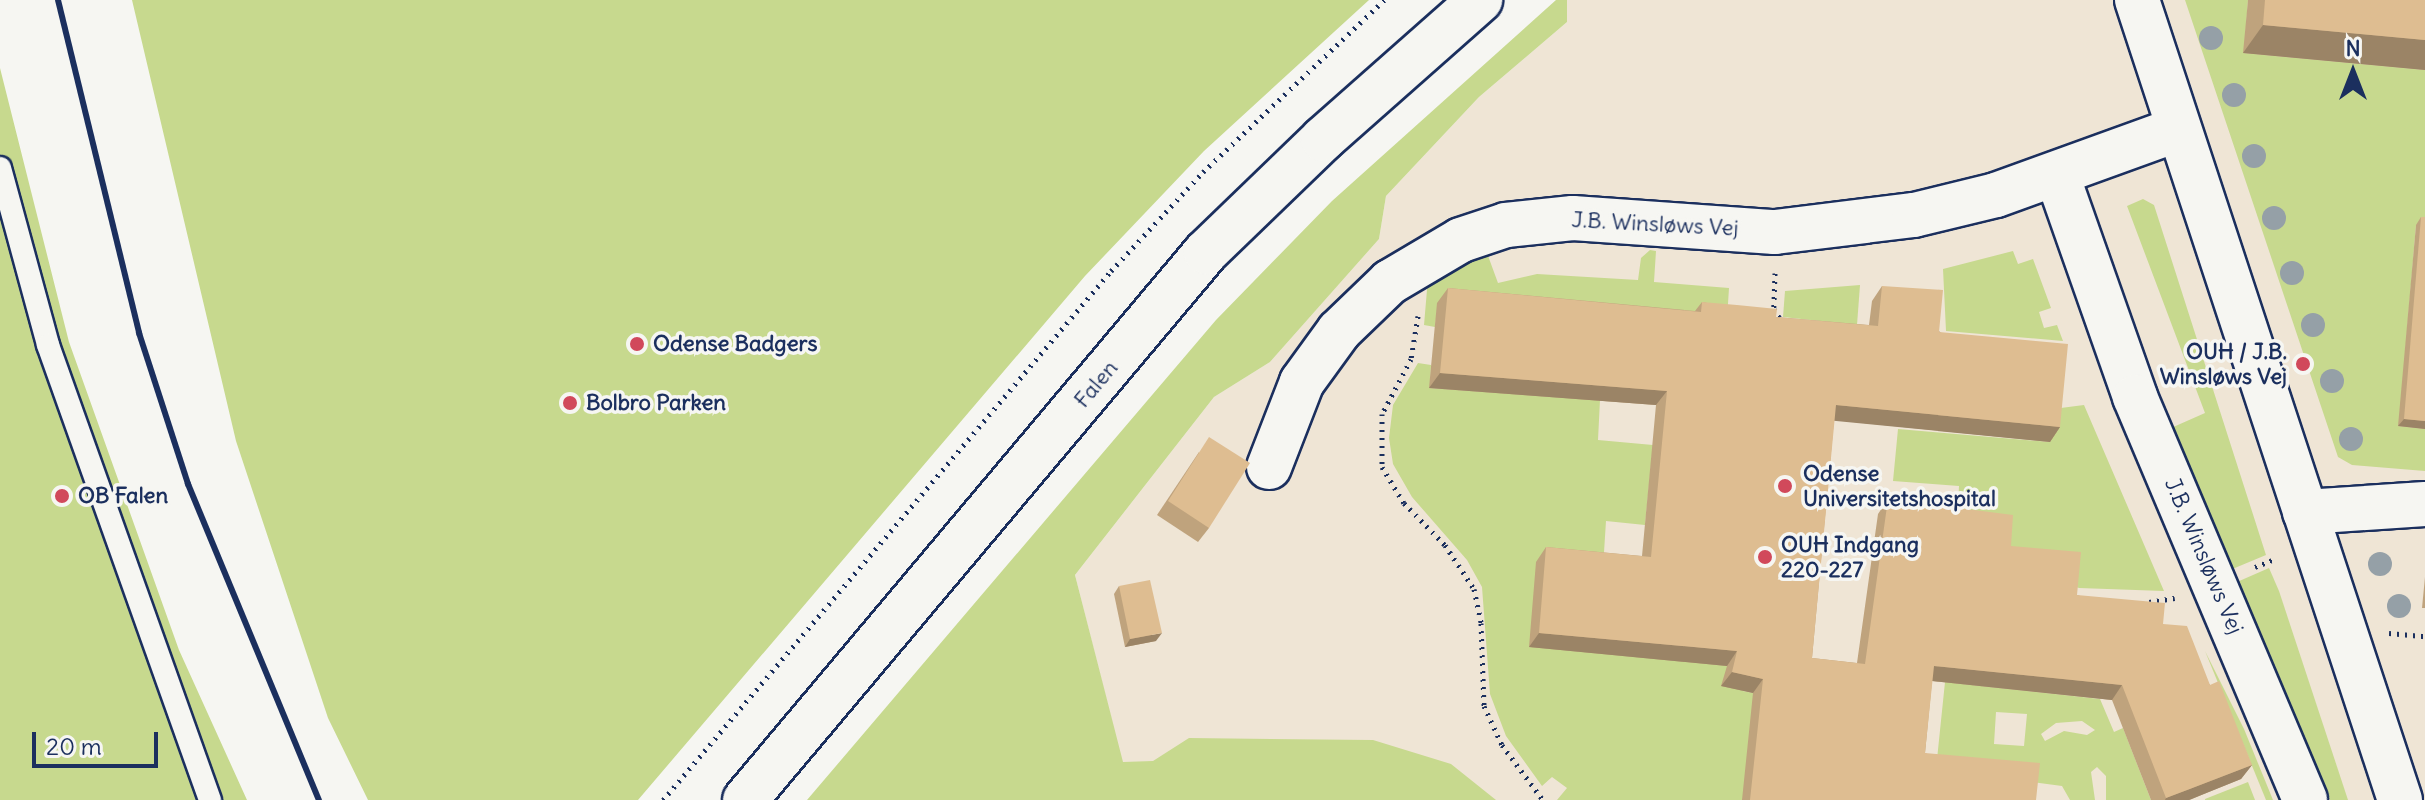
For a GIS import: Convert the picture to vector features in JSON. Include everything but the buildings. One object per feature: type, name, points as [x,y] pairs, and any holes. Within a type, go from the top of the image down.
[{"type":"street","name":"Falen","points":[[745,800],[1206,252],[1323,139],[1480,0]]},
{"type":"street","points":[[2137,0],[2400,800]]},
{"type":"street","name":"J.B. Winsløws Vej","points":[[1269,467],[1302,382],[1319,356],[1378,293],[1421,262],[1506,225],[1573,218],[1775,232],[1914,215],[2057,175],[2178,129]]},
{"type":"street","name":"J.B. Winsløws Vej","points":[[2057,175],[2135,397],[2305,800]]},
{"type":"street","points":[[2310,528],[2425,504]]},
{"type":"lane","points":[[0,168],[48,345],[210,800]]},
{"type":"path","points":[[663,800],[1111,271],[1203,172],[1384,0]]},
{"type":"path","points":[[1775,232],[1774,309],[1789,325]]},
{"type":"path","points":[[1421,262],[1416,340],[1382,414],[1382,467],[1404,503],[1445,545],[1474,589],[1481,623],[1484,706],[1502,745],[1543,800]]},
{"type":"path","points":[[2138,603],[2173,599],[2215,582],[2310,528]]},
{"type":"shaded area","name":"Odense Universitetshospital","points":[[1567,0],[2425,0],[2425,800],[1104,800],[1130,793],[1075,575],[1214,397],[1270,362],[1379,239],[1386,196],[1479,97],[1567,22]]},
{"type":"green space","name":"Bolbro Parken","points":[[132,0],[1369,0],[1204,151],[1085,276],[638,800],[368,800],[328,718],[236,441]]},
{"type":"green space","points":[[1556,0],[1567,0],[1567,22],[1479,97],[1386,196],[1379,239],[1270,362],[1214,397],[1075,575],[1123,762],[1153,761],[1189,738],[1373,740],[1451,764],[1496,800],[807,800],[1216,320],[1332,201]]},
{"type":"green space","points":[[2185,0],[2248,0],[2244,53],[2425,70],[2425,225],[2416,225],[2399,426],[2425,429],[2425,471],[2352,465],[2338,457]]},
{"type":"green space","name":"OB Falen","points":[[0,68],[69,342],[179,650],[247,800],[0,800]]},
{"type":"green space","points":[[2143,199],[2154,205],[2266,555],[2230,570],[2171,428],[2205,413],[2127,206]]},
{"type":"green space","points":[[1650,250],[1656,251],[1654,282],[1729,288],[1727,319],[1438,303],[1435,327],[1424,325],[1428,278],[1487,253],[1498,283],[1537,274],[1638,280],[1641,258]]},
{"type":"green space","points":[[2013,251],[2018,264],[2033,259],[2051,308],[2039,312],[2044,328],[2057,325],[2063,341],[1946,331],[1943,269]]},
{"type":"green space","points":[[1860,285],[1857,325],[1783,317],[1785,291]]},
{"type":"green space","points":[[1418,363],[1431,365],[1430,388],[1600,400],[1598,440],[1653,445],[1645,525],[1606,521],[1603,568],[1727,663],[1743,691],[1753,693],[1784,800],[1557,800],[1567,788],[1552,777],[1542,786],[1506,736],[1490,694],[1482,587],[1467,560],[1412,497],[1393,464],[1389,438],[1393,405]]},
{"type":"green space","points":[[2084,405],[2164,591],[2079,588],[2000,560],[1947,512],[1947,503],[1958,504],[1959,486],[1893,481],[1898,429],[2050,442],[2053,409]]},
{"type":"green space","points":[[2269,568],[2348,800],[2330,800],[2237,582]]},
{"type":"green space","points":[[2205,651],[2244,729],[2273,800],[2266,800]]},
{"type":"green space","points":[[1945,682],[2100,699],[2114,732],[2123,728],[2151,800],[2106,800],[2106,776],[2097,767],[2091,772],[2095,800],[2070,800],[2062,786],[1936,769]],"holes":[[[1996,712],[2027,714],[2024,746],[1994,744]],[[2082,721],[2095,730],[2087,735],[2064,731],[2045,741],[2041,734],[2056,723]]]},
{"type":"green space","points":[[2248,782],[2255,800],[2205,800],[2205,799]]},
{"type":"railway","points":[[58,0],[139,333],[188,484],[319,800]]},
{"type":"place","name":"Odense Badgers","points":[[637,344]]},
{"type":"place","name":"OUH / J.B. Winsløws Vej","points":[[2303,364]]},
{"type":"place","name":"Bolbro Parken","points":[[570,403]]},
{"type":"place","name":"Odense Universitetshospital","points":[[1785,486]]},
{"type":"place","name":"OB Falen","points":[[62,496]]},
{"type":"place","name":"OUH Indgang 220-227","points":[[1765,557]]}]
